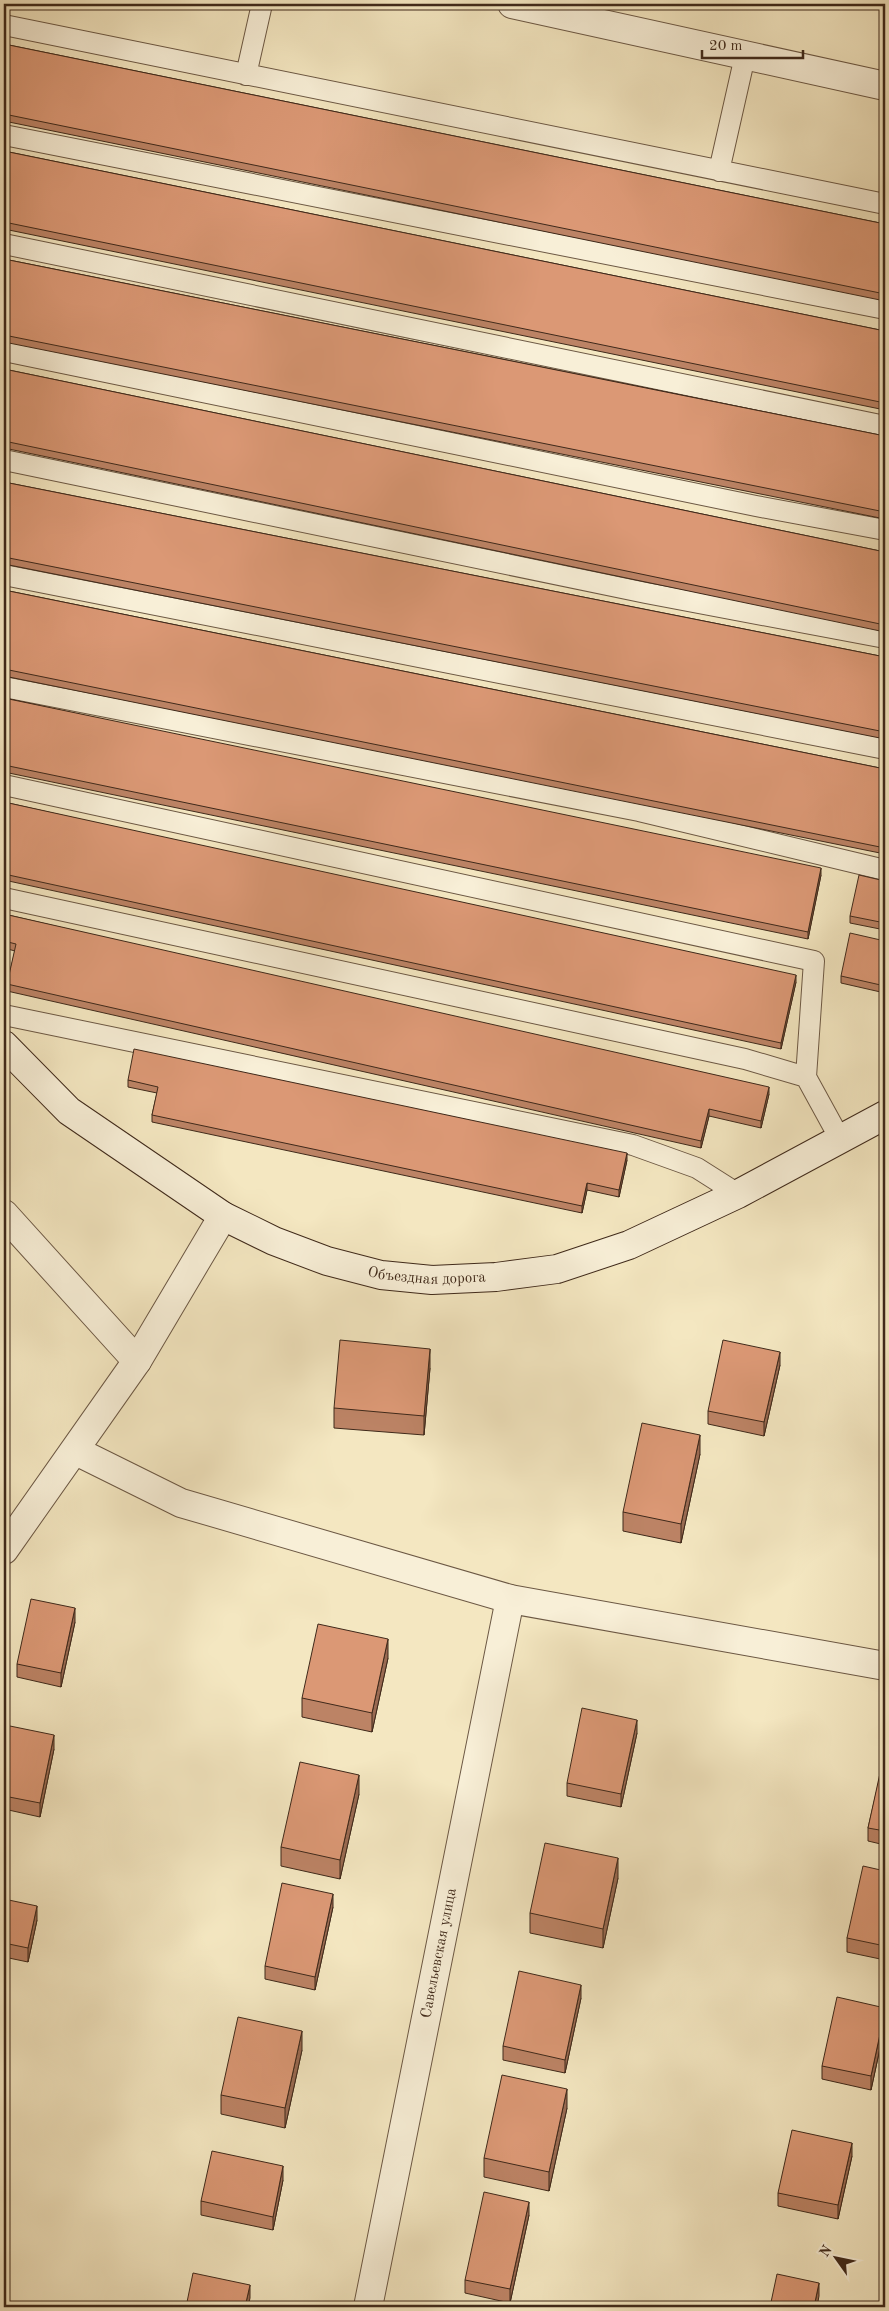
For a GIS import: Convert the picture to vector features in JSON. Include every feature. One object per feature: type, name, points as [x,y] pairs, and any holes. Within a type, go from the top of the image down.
[{"type":"street","points":[[512,4],[885,86]]},
{"type":"street","name":"Объездная дорога","points":[[4,1045],[68,1111],[223,1216],[274,1241],[327,1261],[381,1275],[432,1280],[496,1277],[557,1269],[629,1245],[738,1194],[885,1115]]},
{"type":"street","points":[[4,1214],[137,1361]]},
{"type":"street","points":[[4,1550],[137,1361],[223,1216]]},
{"type":"street","points":[[76,1450],[181,1503],[510,1599],[885,1666]]},
{"type":"street","name":"Савельевская улица","points":[[368,2307],[510,1599]]},
{"type":"lane","points":[[246,75],[262,4]]},
{"type":"lane","points":[[4,25],[885,204]]},
{"type":"lane","points":[[719,171],[745,56]]},
{"type":"lane","points":[[4,135],[885,308]]},
{"type":"lane","points":[[4,244],[885,426]]},
{"type":"lane","points":[[4,352],[756,506],[885,530]]},
{"type":"lane","points":[[4,460],[646,593],[885,638]]},
{"type":"lane","points":[[4,575],[885,749]]},
{"type":"lane","points":[[4,687],[639,810],[885,870]]},
{"type":"lane","points":[[4,785],[814,961],[806,1077],[840,1139]]},
{"type":"lane","points":[[4,898],[745,1059],[806,1077]]},
{"type":"lane","points":[[4,1015],[632,1146],[697,1168],[738,1194]]},
{"type":"building","points":[[4,44],[885,224],[885,294],[4,114]]},
{"type":"building","points":[[4,151],[885,331],[885,403],[4,222]]},
{"type":"building","points":[[4,259],[885,436],[885,512],[4,335]]},
{"type":"building","points":[[4,369],[885,552],[885,625],[4,441]]},
{"type":"building","points":[[4,482],[885,657],[885,732],[4,557]]},
{"type":"building","points":[[4,590],[885,769],[885,848],[4,669]]},
{"type":"building","points":[[4,698],[821,868],[808,932],[4,765]]},
{"type":"building","points":[[4,802],[796,975],[781,1043],[4,874]]},
{"type":"building","points":[[859,875],[885,881],[885,923],[850,916]]},
{"type":"building","points":[[4,914],[769,1087],[761,1121],[709,1109],[701,1141],[7,984],[16,944],[4,941]]},
{"type":"building","points":[[850,933],[885,941],[885,986],[841,976]]},
{"type":"building","points":[[134,1049],[627,1153],[619,1190],[587,1183],[582,1206],[152,1115],[158,1087],[128,1080]]},
{"type":"building","points":[[340,1340],[430,1349],[424,1416],[334,1408]]},
{"type":"building","points":[[723,1340],[780,1352],[764,1422],[708,1411]]},
{"type":"building","points":[[642,1423],[700,1435],[681,1524],[623,1512]]},
{"type":"building","points":[[31,1599],[75,1608],[61,1673],[17,1664]]},
{"type":"building","points":[[318,1624],[388,1639],[372,1713],[302,1698]]},
{"type":"building","points":[[582,1708],[637,1720],[621,1794],[567,1783]]},
{"type":"building","points":[[5,1725],[54,1735],[40,1803],[4,1796]]},
{"type":"building","points":[[885,1755],[885,1831],[868,1828]]},
{"type":"building","points":[[300,1762],[359,1775],[340,1860],[281,1847]]},
{"type":"building","points":[[545,1843],[618,1858],[603,1929],[530,1913]]},
{"type":"building","points":[[863,1866],[885,1871],[885,1946],[847,1938]]},
{"type":"building","points":[[282,1883],[333,1894],[315,1977],[265,1966]]},
{"type":"building","points":[[4,1899],[37,1906],[28,1948],[4,1943]]},
{"type":"building","points":[[519,1971],[581,1985],[565,2060],[503,2046]]},
{"type":"building","points":[[837,1997],[885,2008],[871,2076],[822,2066]]},
{"type":"building","points":[[238,2017],[302,2031],[285,2108],[221,2095]]},
{"type":"building","points":[[502,2075],[567,2089],[549,2172],[484,2158]]},
{"type":"building","points":[[792,2130],[852,2143],[838,2205],[778,2193]]},
{"type":"building","points":[[212,2151],[283,2166],[273,2217],[201,2201]]},
{"type":"building","points":[[484,2192],[529,2202],[510,2289],[465,2280]]},
{"type":"building","points":[[193,2273],[250,2285],[245,2307],[186,2307]]},
{"type":"building","points":[[777,2274],[819,2283],[814,2307],[770,2307]]}]
